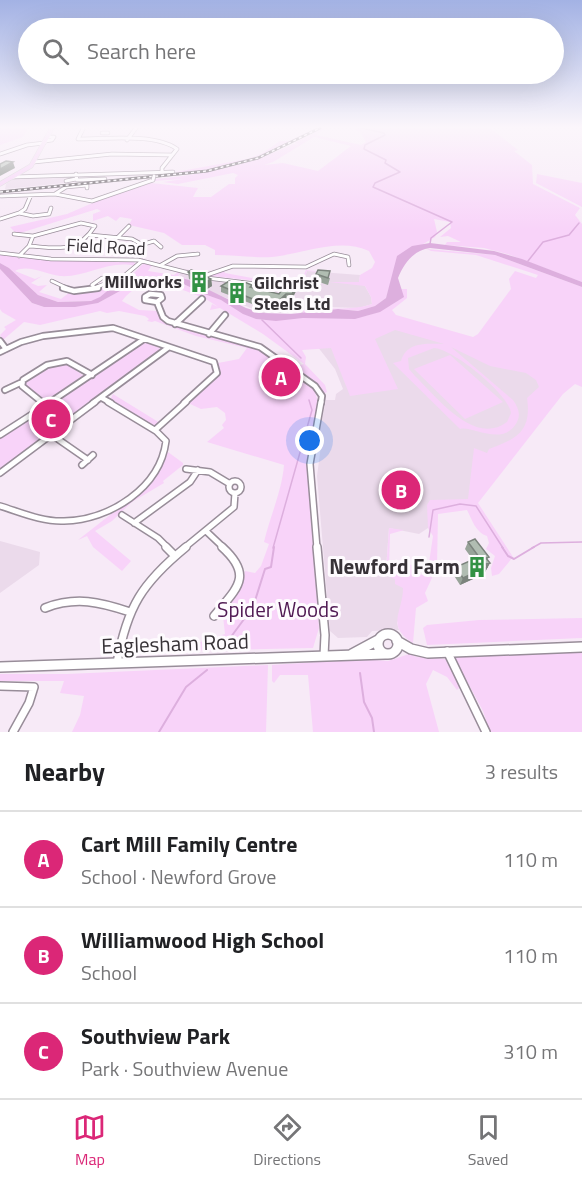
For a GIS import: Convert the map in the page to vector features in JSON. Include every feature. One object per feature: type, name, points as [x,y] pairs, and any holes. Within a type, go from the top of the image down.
[{"type":"main road","points":[[0,184],[34,162]]},
{"type":"main road","points":[[0,179],[8,180]]},
{"type":"main road","points":[[387,633],[393,635],[397,646],[392,654],[385,654],[380,649],[378,640],[381,635],[387,633]]},
{"type":"main road","name":"Eaglesham Road","points":[[351,655],[378,640]]},
{"type":"main road","points":[[397,646],[428,652],[582,647]]},
{"type":"main road","name":"Eaglesham Road","points":[[0,667],[385,654]]},
{"type":"street","points":[[162,172],[166,162]]},
{"type":"street","points":[[0,196],[55,194],[92,201],[153,178],[162,172],[173,172]]},
{"type":"street","points":[[13,177],[76,174],[153,178]]},
{"type":"street","points":[[76,174],[76,179]]},
{"type":"street","points":[[66,181],[98,177],[105,179]]},
{"type":"street","points":[[55,194],[66,188],[87,186],[87,188]]},
{"type":"street","points":[[0,219],[25,209],[31,195]]},
{"type":"street","points":[[19,213],[33,216],[50,215],[51,208]]},
{"type":"street","points":[[14,234],[33,236],[83,223],[95,226],[84,243],[75,247],[30,246]]},
{"type":"street","points":[[118,237],[129,226]]},
{"type":"street","points":[[90,235],[136,240],[143,244]]},
{"type":"street","points":[[19,256],[30,246],[33,236]]},
{"type":"street","points":[[134,247],[154,241],[161,247]]},
{"type":"street","name":"Field Road","points":[[0,253],[19,256],[142,261],[201,276],[256,284],[316,285]]},
{"type":"street","points":[[161,265],[174,257],[189,253],[198,254]]},
{"type":"street","points":[[201,276],[233,266],[310,266],[336,254],[348,257],[349,263],[343,261]]},
{"type":"street","points":[[52,282],[78,291],[95,288],[134,270],[142,261]]},
{"type":"street","points":[[95,288],[92,286],[102,278]]},
{"type":"street","points":[[96,282],[104,285]]},
{"type":"street","points":[[175,324],[202,299]]},
{"type":"street","points":[[190,301],[195,304]]},
{"type":"street","points":[[157,302],[163,317],[175,324],[256,345],[315,386],[323,400],[310,464],[325,634],[324,656]]},
{"type":"street","points":[[209,334],[225,318]]},
{"type":"street","points":[[0,352],[43,336],[102,328],[120,329],[214,362],[217,371],[156,430]]},
{"type":"street","points":[[0,435],[144,339]]},
{"type":"street","points":[[0,341],[6,349]]},
{"type":"street","points":[[0,473],[169,347]]},
{"type":"street","points":[[274,356],[281,352]]},
{"type":"street","points":[[5,390],[47,365],[62,361],[69,361],[93,375]]},
{"type":"street","points":[[20,383],[46,406]]},
{"type":"street","points":[[0,506],[44,519],[80,520],[109,510],[128,499],[145,485],[163,459],[165,441],[156,430],[102,398]]},
{"type":"street","points":[[52,435],[88,460]]},
{"type":"street","points":[[82,465],[93,455]]},
{"type":"street","points":[[186,469],[210,472],[230,484],[236,482],[242,486],[240,491],[235,493]]},
{"type":"street","points":[[134,523],[190,482],[198,470]]},
{"type":"street","points":[[230,484],[228,489],[235,493]]},
{"type":"street","points":[[117,663],[130,612],[144,588],[175,556],[234,507],[235,493]]},
{"type":"street","points":[[122,515],[165,543],[175,556]]},
{"type":"street","points":[[206,531],[237,560],[241,569],[241,577],[214,616]]},
{"type":"street","points":[[45,608],[60,602],[90,599],[130,612]]},
{"type":"street","points":[[222,605],[230,611]]},
{"type":"street","points":[[447,651],[486,732]]},
{"type":"street","points":[[0,686],[34,687],[29,703],[13,732]]},
{"type":"shaded area","points":[[65,176],[64,183],[5,189],[6,184],[14,178]]},
{"type":"shaded area","points":[[430,243],[494,251],[522,259],[582,282],[582,287],[495,255],[430,248],[414,254],[400,272],[398,278],[404,297],[380,312],[355,319],[303,318],[276,321],[256,319],[243,314],[221,300],[204,294],[209,290],[246,308],[263,313],[291,314],[338,309],[358,311],[375,306],[386,298],[397,256],[412,246]]},
{"type":"shaded area","points":[[0,263],[9,268],[38,295],[58,302],[91,301],[112,287],[122,285],[138,276],[178,277],[207,289],[203,293],[181,283],[149,280],[131,285],[98,303],[75,307],[44,307],[32,303],[0,269]]},
{"type":"shaded area","points":[[186,269],[214,277],[298,285],[302,284],[307,271],[360,275],[359,283],[365,286],[372,304],[359,308],[328,307],[303,310],[303,313],[263,313],[197,286],[178,274]]},
{"type":"shaded area","points":[[399,325],[571,377],[474,504],[428,512],[428,528],[419,534],[389,528],[386,570],[410,590],[397,623],[399,630],[372,631],[367,637],[338,638],[330,631],[317,476],[322,438],[319,434],[326,400],[335,400],[336,394],[343,389],[335,369],[317,346]]},
{"type":"shaded area","points":[[0,541],[40,552],[39,565],[0,593]]},
{"type":"green space","points":[[238,162],[199,172],[154,177],[185,172],[176,172]]},
{"type":"green space","points":[[245,162],[273,162],[264,165],[283,163],[318,171],[330,162],[528,162],[532,165],[533,184],[580,208],[575,215],[582,224],[582,282],[507,254],[484,248],[445,245],[447,242],[461,242],[448,236],[440,237],[451,228],[450,222],[434,219],[437,232],[435,237],[398,259],[386,298],[375,306],[358,311],[338,309],[303,313],[303,310],[372,304],[365,286],[329,282],[359,282],[360,275],[372,268],[375,262],[369,251],[357,247],[333,246],[272,257],[215,255],[215,250],[205,245],[182,245],[164,233],[129,225],[132,219],[120,217],[116,221],[108,216],[93,221],[93,214],[101,211],[97,209],[17,234],[10,227],[67,214],[118,192],[151,183],[198,188],[193,197],[211,197],[229,184],[235,184],[235,178],[238,175],[233,173],[178,184],[163,182],[183,179],[153,181]]},
{"type":"green space","points":[[537,174],[582,183],[582,207],[536,183]]},
{"type":"green space","points":[[427,249],[495,255],[582,287],[582,387],[575,384],[563,394],[478,503],[513,557],[499,574],[492,576],[491,568],[495,556],[486,549],[489,543],[487,536],[477,529],[467,510],[438,514],[437,567],[425,593],[428,601],[416,608],[413,643],[400,631],[398,624],[403,588],[395,584],[395,579],[390,577],[386,570],[389,528],[404,530],[390,534],[389,570],[405,571],[404,564],[413,565],[415,573],[427,576],[433,536],[428,528],[427,505],[430,500],[468,499],[474,448],[487,453],[489,449],[515,437],[520,432],[527,418],[527,398],[539,387],[536,380],[526,373],[490,366],[451,347],[513,400],[519,413],[517,422],[511,430],[504,434],[496,435],[460,429],[393,363],[401,361],[408,350],[413,347],[425,344],[444,344],[395,330],[375,339],[398,389],[350,396],[331,348],[302,350],[306,357],[305,364],[325,385],[327,392],[323,394],[319,385],[293,367],[304,364],[263,334],[220,308],[210,310],[212,304],[218,307],[203,297],[204,294],[219,299],[258,319],[355,318],[389,306],[403,297],[401,289],[407,289],[407,298],[392,310],[396,315],[473,337],[478,334],[511,289],[509,279],[515,271],[536,278],[538,275],[476,255]],"holes":[[[434,348],[443,350],[479,374],[501,395],[511,413],[507,422],[494,428],[482,428],[469,424],[445,406],[409,369],[408,358]]]},
{"type":"green space","points":[[0,255],[50,260],[132,261],[135,263],[135,266],[116,265],[70,276],[31,269],[15,271],[35,279],[42,276],[31,283],[38,286],[47,285],[39,292],[61,299],[70,292],[94,291],[112,284],[135,272],[146,263],[152,265],[148,271],[174,275],[180,270],[182,271],[178,275],[189,280],[165,276],[138,276],[122,285],[112,287],[100,298],[91,301],[58,302],[38,295],[9,268],[0,263]]},
{"type":"green space","name":"Spider Woods","points":[[0,269],[32,303],[44,307],[98,303],[131,285],[149,280],[181,283],[203,293],[201,297],[159,284],[139,287],[130,292],[122,301],[139,310],[158,311],[175,326],[257,348],[314,390],[318,401],[307,460],[319,628],[313,648],[172,651],[225,634],[223,616],[232,608],[230,598],[244,579],[245,571],[255,573],[261,566],[269,544],[264,542],[281,484],[284,465],[207,442],[224,428],[222,425],[226,420],[225,413],[217,407],[201,409],[188,403],[219,375],[218,363],[239,359],[247,348],[196,336],[155,321],[147,321],[149,319],[145,316],[119,311],[107,313],[100,311],[40,325],[24,322],[3,340],[0,335],[6,329],[4,327],[16,320],[0,309]]},
{"type":"green space","points":[[223,269],[225,273],[258,279],[302,279],[306,270],[332,273],[307,271],[302,284],[298,285],[210,276]]},
{"type":"green space","points":[[146,343],[160,348],[158,354],[0,469],[0,437],[55,403],[138,345]]},
{"type":"green space","points":[[450,355],[503,402],[465,419],[414,369]]},
{"type":"green space","points":[[67,364],[84,376],[49,401],[45,402],[25,384],[28,379],[43,370]]},
{"type":"green space","points":[[113,394],[160,423],[154,426],[115,403],[111,398]]},
{"type":"green space","points":[[168,452],[183,465],[163,481],[164,483],[132,502],[112,521],[95,531],[131,561],[122,571],[93,547],[87,536],[78,540],[147,486],[160,471]]},
{"type":"green space","points":[[582,618],[582,638],[427,645],[423,628],[427,625],[479,620]]},
{"type":"green space","points":[[582,651],[582,732],[490,732],[483,711],[455,659],[459,655]]},
{"type":"green space","points":[[409,654],[417,657],[446,659],[461,686],[457,690],[447,677],[433,670],[426,684],[439,732],[313,732],[308,675],[280,675],[274,683],[272,681],[272,665],[364,659],[388,661]]},
{"type":"green space","points":[[268,665],[266,732],[72,732],[80,715],[84,696],[60,693],[64,681],[0,681],[0,674],[67,674]]},
{"type":"building","points":[[4,162],[13,162],[0,169],[0,164]]},
{"type":"building","points":[[191,270],[211,279],[206,282],[188,272]]},
{"type":"building","points":[[318,270],[330,271],[328,278],[316,274]]},
{"type":"building","points":[[229,281],[237,284],[242,281],[252,285],[250,287],[279,294],[286,285],[297,284],[292,294],[286,294],[272,307],[221,286]]},
{"type":"building","points":[[475,539],[489,557],[486,558],[490,563],[486,564],[487,567],[463,578],[456,567],[479,557],[468,542]]},
{"type":"waterway","points":[[385,162],[400,172],[375,183],[373,187],[452,222],[431,238],[430,244]]},
{"type":"waterway","points":[[528,261],[543,242],[569,235],[579,223]]},
{"type":"waterway","points":[[262,320],[301,358]]},
{"type":"waterway","points":[[273,548],[312,410],[309,400]]},
{"type":"waterway","points":[[429,537],[433,510],[460,504],[476,506],[503,548]]},
{"type":"waterway","points":[[532,548],[541,543],[582,542]]},
{"type":"waterway","points":[[222,649],[253,607],[265,569],[271,567],[274,547]]},
{"type":"waterway","points":[[502,547],[508,556],[514,559],[534,547]]},
{"type":"waterway","points":[[159,732],[186,687],[207,670]]},
{"type":"waterway","points":[[360,673],[364,702],[372,718],[374,732]]},
{"type":"railway","points":[[0,192],[207,171],[242,162]]},
{"type":"place","name":"Millworks","points":[[199,282]]},
{"type":"place","name":"Gilchrist Steels Ltd","points":[[237,293]]},
{"type":"place","name":"Cart Mill Family Centre","points":[[281,377]]},
{"type":"place","name":"Southview Park","points":[[51,419]]},
{"type":"place","name":"Williamwood High School","points":[[401,490]]},
{"type":"place","name":"Newford Farm","points":[[477,567]]}]
